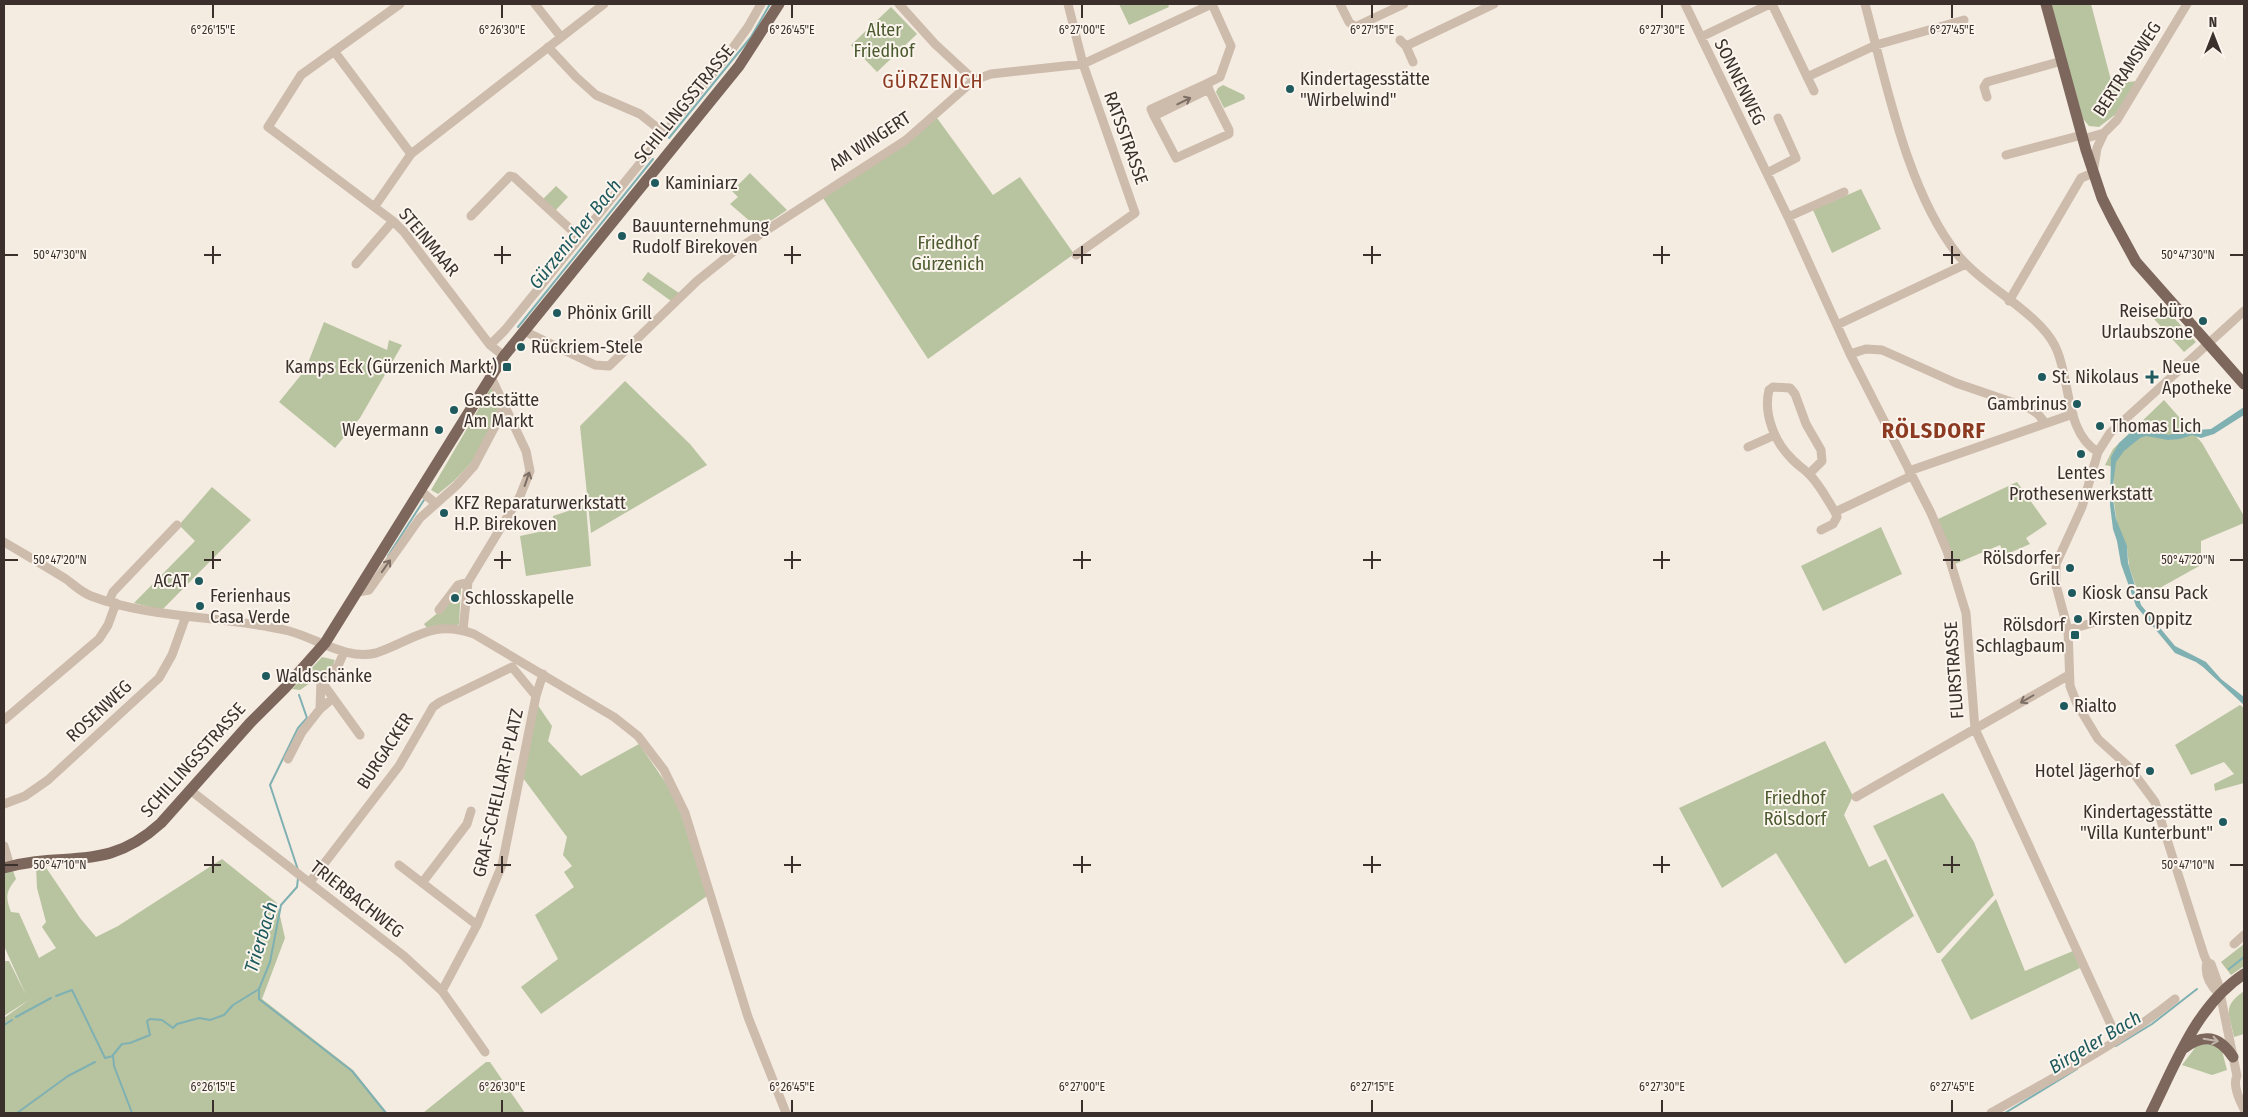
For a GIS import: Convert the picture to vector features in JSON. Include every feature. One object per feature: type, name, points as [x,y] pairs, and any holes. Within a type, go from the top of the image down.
[{"type":"main road","name":"SCHILLINGSSTRASSE","points":[[7,867],[101,856],[130,846],[157,827],[250,723],[286,688],[325,643],[504,356],[739,66],[779,4]]},
{"type":"main road","points":[[2046,4],[2093,173],[2112,218],[2136,262],[2244,384]]},
{"type":"main road","points":[[2151,1113],[2197,1023],[2219,994],[2244,974]]},
{"type":"main road","points":[[2184,1048],[2198,1040],[2210,1038],[2223,1044],[2233,1057]]},
{"type":"street","points":[[400,4],[334,51],[411,154]]},
{"type":"street","points":[[535,4],[561,37]]},
{"type":"street","points":[[375,206],[411,154],[604,4]]},
{"type":"street","name":"SCHILLINGSSTRASSE","points":[[490,345],[505,330],[726,56],[748,27],[761,4]]},
{"type":"street","points":[[899,4],[935,44],[974,80]]},
{"type":"street","name":"RATSSTRASSE","points":[[1068,4],[1083,64],[1135,213],[1076,255]]},
{"type":"street","points":[[1208,86],[1230,132],[1179,157],[1174,157],[1151,109],[1208,86],[1220,77],[1231,46],[1212,4]]},
{"type":"street","name":"AM WINGERT","points":[[524,332],[595,365],[609,366],[697,281],[733,252],[906,140],[974,80],[991,74],[1083,64],[1212,4]]},
{"type":"street","points":[[1340,4],[1349,22],[1355,27],[1404,4]]},
{"type":"street","points":[[1413,62],[1403,43],[1494,4]]},
{"type":"street","name":"SONNENWEG","points":[[1685,4],[1767,173],[1837,325]]},
{"type":"street","points":[[1701,37],[1771,4],[1814,92]]},
{"type":"street","points":[[1865,4],[1912,169],[1931,211],[1951,245],[1966,264],[2040,327],[2054,344],[2073,414],[2086,442],[2098,452]]},
{"type":"street","name":"BERTRAMSWEG","points":[[2006,155],[2104,133],[2117,120],[2187,4]]},
{"type":"street","points":[[1808,77],[1876,45],[1964,20]]},
{"type":"street","points":[[548,47],[576,77],[596,94],[640,114],[664,133]]},
{"type":"street","name":"STEINMAAR","points":[[334,51],[298,78],[268,127],[393,221],[404,232],[490,345],[504,356]]},
{"type":"street","points":[[1987,97],[1984,87],[1987,82],[2062,61]]},
{"type":"street","name":"SONNENWEG","points":[[1767,173],[1796,158],[1778,118]]},
{"type":"street","points":[[2009,300],[2081,178],[2093,173],[2097,148],[2104,133]]},
{"type":"street","points":[[471,216],[510,176],[514,177],[580,238]]},
{"type":"street","points":[[1788,218],[1844,192]]},
{"type":"street","points":[[356,264],[393,221]]},
{"type":"street","points":[[1837,325],[1966,264]]},
{"type":"street","points":[[2244,310],[2110,433],[2098,452],[2082,507],[2056,564],[2056,585],[2068,630],[2069,675],[2073,696],[2091,728],[2105,746],[2139,777],[2155,802],[2206,962],[2205,968],[2210,986],[2219,994],[2233,1057],[2239,1071],[2244,1095]]},
{"type":"street","name":"FLURSTRASSE","points":[[1837,325],[1942,540],[1965,607],[1975,728],[2118,1040]]},
{"type":"street","points":[[1850,354],[1866,349],[1882,350],[1970,388],[2029,408],[2038,414],[2045,423]]},
{"type":"street","points":[[463,630],[468,582],[520,496],[530,471],[526,451],[491,376]]},
{"type":"street","points":[[1809,474],[1819,465],[1823,456],[1800,412],[1795,394],[1790,388],[1781,386],[1768,390],[1767,406],[1774,435],[1790,458],[1809,474],[1836,512],[1837,517],[1833,524],[1821,530]]},
{"type":"street","name":"SCHILLINGSSTRASSE","points":[[358,592],[369,590],[409,533],[435,503],[458,485],[474,466],[500,417],[504,401]]},
{"type":"street","points":[[1836,512],[1910,473],[2073,414]]},
{"type":"street","points":[[1748,447],[1774,435]]},
{"type":"street","points":[[421,491],[435,503]]},
{"type":"street","points":[[4,720],[99,639],[105,631],[113,592],[177,525]]},
{"type":"street","points":[[4,542],[70,582],[112,602],[142,610],[280,630],[325,643],[344,652],[367,655],[384,650],[432,629],[463,630],[474,634],[614,717],[638,736],[650,750],[676,791],[694,838],[748,1017],[786,1113]]},
{"type":"street","points":[[439,610],[458,585],[468,582]]},
{"type":"street","name":"ROSENWEG","points":[[4,804],[24,796],[48,780],[159,678],[172,655],[186,616]]},
{"type":"street","points":[[2068,630],[2109,618]]},
{"type":"street","points":[[319,683],[338,666],[344,652]]},
{"type":"street","name":"BURGACKER","points":[[310,882],[399,766],[433,707],[512,667],[536,696]]},
{"type":"street","name":"GRAF-SCHELLART-PLATZ","points":[[442,991],[477,925],[502,865],[536,696],[543,674]]},
{"type":"street","points":[[1856,798],[2069,675]]},
{"type":"street","points":[[319,683],[333,698],[360,735]]},
{"type":"street","points":[[319,683],[320,709]]},
{"type":"street","points":[[288,759],[302,732],[320,709],[333,698]]},
{"type":"street","name":"TRIERBACHWEG","points":[[190,790],[404,956],[442,991],[485,1052]]},
{"type":"street","name":"GRAF-SCHELLART-PLATZ","points":[[422,883],[467,824],[471,811]]},
{"type":"street","points":[[4,846],[7,867]]},
{"type":"street","points":[[399,865],[477,925]]},
{"type":"street","points":[[2234,944],[2244,935]]},
{"type":"street","points":[[1991,1113],[2118,1040],[2149,1020],[2175,999]]},
{"type":"street","points":[[2239,1071],[2236,1085],[2241,1104],[2244,1107]]},
{"type":"green space","points":[[1119,4],[1168,4],[1169,7],[1129,25]]},
{"type":"green space","points":[[2091,4],[2112,84],[2137,81],[2116,114],[2099,127],[2089,126],[2083,119],[2051,5]]},
{"type":"green space","name":"Alter Friedhof","points":[[891,7],[917,34],[877,72],[851,45]]},
{"type":"green space","points":[[1223,85],[1244,95],[1245,99],[1224,108],[1216,92]]},
{"type":"green space","name":"Friedhof Gürzenich","points":[[937,118],[993,195],[1020,177],[1074,254],[928,359],[821,195]]},
{"type":"green space","points":[[750,173],[787,210],[759,229],[730,204],[738,197],[732,191]]},
{"type":"green space","points":[[556,186],[568,197],[555,211],[543,199]]},
{"type":"green space","points":[[1861,189],[1881,229],[1832,253],[1813,210]]},
{"type":"green space","points":[[648,272],[679,293],[671,301],[642,280]]},
{"type":"green space","points":[[2166,309],[2196,342],[2184,352],[2154,319]]},
{"type":"green space","points":[[324,322],[387,350],[389,340],[402,345],[360,418],[335,448],[279,402],[301,375],[308,363]]},
{"type":"green space","points":[[625,381],[690,444],[707,465],[591,533],[580,426]]},
{"type":"green space","points":[[492,386],[500,404],[497,416],[471,463],[438,494],[431,490]]},
{"type":"green space","points":[[2164,400],[2202,443],[2244,516],[2244,523],[2201,541],[2201,565],[2140,599],[2129,566],[2127,547],[2117,525],[2113,494],[2114,467],[2105,465],[2113,449]]},
{"type":"green space","points":[[2017,482],[2047,524],[2026,538],[2030,544],[2005,555],[2000,545],[1955,564],[1938,519]]},
{"type":"green space","points":[[212,487],[251,520],[162,610],[134,603],[195,541],[179,525]]},
{"type":"green space","points":[[586,505],[591,566],[526,576],[520,536],[553,529],[553,516]]},
{"type":"green space","points":[[1881,527],[1902,574],[1823,611],[1801,566]]},
{"type":"green space","points":[[461,588],[459,624],[457,626],[426,627],[424,624],[439,612]]},
{"type":"green space","points":[[322,657],[335,660],[332,668],[300,690],[292,689]]},
{"type":"green space","points":[[537,704],[552,726],[548,741],[581,776],[639,744],[668,786],[681,814],[707,896],[541,1014],[521,987],[558,959],[535,915],[574,887],[564,872],[572,866],[563,855],[567,837],[523,778]]},
{"type":"green space","points":[[2240,705],[2244,708],[2244,783],[2215,791],[2214,784],[2234,774],[2224,762],[2191,775],[2175,745]]},
{"type":"green space","name":"Friedhof Rölsdorf","points":[[1825,741],[1853,796],[1844,815],[1869,867],[1886,859],[1914,916],[1845,964],[1776,853],[1722,888],[1679,808]]},
{"type":"green space","points":[[1943,793],[1974,842],[1994,895],[1940,953],[1937,953],[1873,826]]},
{"type":"green space","points":[[222,859],[277,903],[285,938],[262,999],[353,1070],[387,1113],[4,1113],[4,1018],[29,1000],[4,1016],[4,961],[9,961],[26,995],[4,946],[4,874],[13,871],[16,879],[10,887],[7,898],[9,907],[11,912],[19,913],[39,958],[56,948],[42,927],[46,922],[37,888],[36,867],[45,866],[80,918],[96,937],[118,926]]},
{"type":"green space","points":[[1996,899],[2025,971],[2073,951],[2080,968],[1971,1020],[1941,960]]},
{"type":"green space","points":[[2244,944],[2244,966],[2231,975],[2221,962]]},
{"type":"green space","points":[[2244,991],[2244,1034],[2234,1037],[2229,1016],[2230,1006],[2232,1001]]},
{"type":"green space","points":[[2213,1043],[2222,1051],[2227,1070],[2212,1075],[2182,1065],[2198,1044]]},
{"type":"green space","points":[[486,1062],[490,1062],[525,1113],[423,1113]]},
{"type":"water","points":[[2244,407],[2244,415],[2214,434],[2201,438],[2192,435],[2168,440],[2146,436],[2140,438],[2124,451],[2116,462],[2112,493],[2116,519],[2127,546],[2128,563],[2141,605],[2175,646],[2206,662],[2221,679],[2244,697],[2244,705],[2203,667],[2175,653],[2136,606],[2121,564],[2110,505],[2111,457],[2119,443],[2129,434],[2143,429],[2169,435],[2189,429],[2211,429]]},
{"type":"waterway","name":"Gürzenicher Bach","points":[[669,138],[751,37],[770,4]]},
{"type":"waterway","name":"Gürzenicher Bach","points":[[518,327],[653,159]]},
{"type":"waterway","name":"Gürzenicher Bach","points":[[388,556],[424,500]]},
{"type":"waterway","name":"Trierbach","points":[[298,870],[270,785],[298,728],[307,718],[299,695]]},
{"type":"waterway","name":"Trierbach","points":[[132,1113],[114,1066],[113,1055],[122,1044],[150,1035],[147,1021],[150,1019],[162,1020],[173,1028],[177,1024],[199,1018],[210,1020],[224,1015],[233,1005],[259,989],[270,962],[281,905],[297,887],[298,878]]},
{"type":"waterway","name":"Birgeler Bach","points":[[2229,969],[2244,957]]},
{"type":"waterway","points":[[259,989],[259,999],[352,1071],[386,1113]]},
{"type":"waterway","name":"Birgeler Bach","points":[[2116,1046],[2152,1024],[2197,989]]},
{"type":"waterway","points":[[56,996],[72,990],[105,1058],[113,1056]]},
{"type":"waterway","points":[[16,1017],[51,998]]},
{"type":"waterway","points":[[4,1025],[12,1020]]},
{"type":"waterway","points":[[17,1113],[68,1076],[95,1062]]},
{"type":"waterway","name":"Birgeler Bach","points":[[2005,1113],[2077,1069]]},
{"type":"place","name":"Kindertagesstätte \"Wirbelwind\"","points":[[1290,89]]},
{"type":"place","name":"Kaminiarz","points":[[655,183]]},
{"type":"place","name":"Bauunternehmung Rudolf Birekoven","points":[[622,236]]},
{"type":"place","name":"Phönix Grill","points":[[557,313]]},
{"type":"place","name":"Reisebüro Urlaubszone","points":[[2203,321]]},
{"type":"place","name":"Rückriem-Stele","points":[[521,347]]},
{"type":"place","name":"Kamps Eck (Gürzenich Markt)","points":[[507,367]]},
{"type":"place","name":"St. Nikolaus","points":[[2042,377]]},
{"type":"place","name":"Neue Apotheke","points":[[2152,377]]},
{"type":"place","name":"Gambrinus","points":[[2077,404]]},
{"type":"place","name":"Gaststätte Am Markt","points":[[454,410]]},
{"type":"place","name":"Thomas Lich","points":[[2100,426]]},
{"type":"place","name":"Weyermann","points":[[439,430]]},
{"type":"place","name":"Lentes Prothesenwerkstatt","points":[[2081,454]]},
{"type":"place","name":"KFZ Reparaturwerkstatt H.P. Birekoven","points":[[444,513]]},
{"type":"place","name":"Rölsdorfer Grill","points":[[2070,568]]},
{"type":"place","name":"ACAT","points":[[199,581]]},
{"type":"place","name":"Kiosk Cansu Pack","points":[[2072,593]]},
{"type":"place","name":"Schlosskapelle","points":[[455,598]]},
{"type":"place","name":"Ferienhaus Casa Verde","points":[[200,606]]},
{"type":"place","name":"Kirsten Oppitz","points":[[2078,619]]},
{"type":"place","name":"Rölsdorf Schlagbaum","points":[[2075,635]]},
{"type":"place","name":"Waldschänke","points":[[266,676]]},
{"type":"place","name":"Rialto","points":[[2064,706]]},
{"type":"place","name":"Hotel Jägerhof","points":[[2150,771]]},
{"type":"place","name":"Kindertagesstätte \"Villa Kunterbunt\"","points":[[2223,822]]},
{"type":"district","name":"GÜRZENICH","points":[[933,81]]},
{"type":"district","name":"RÖLSDORF","points":[[1934,430]]}]
